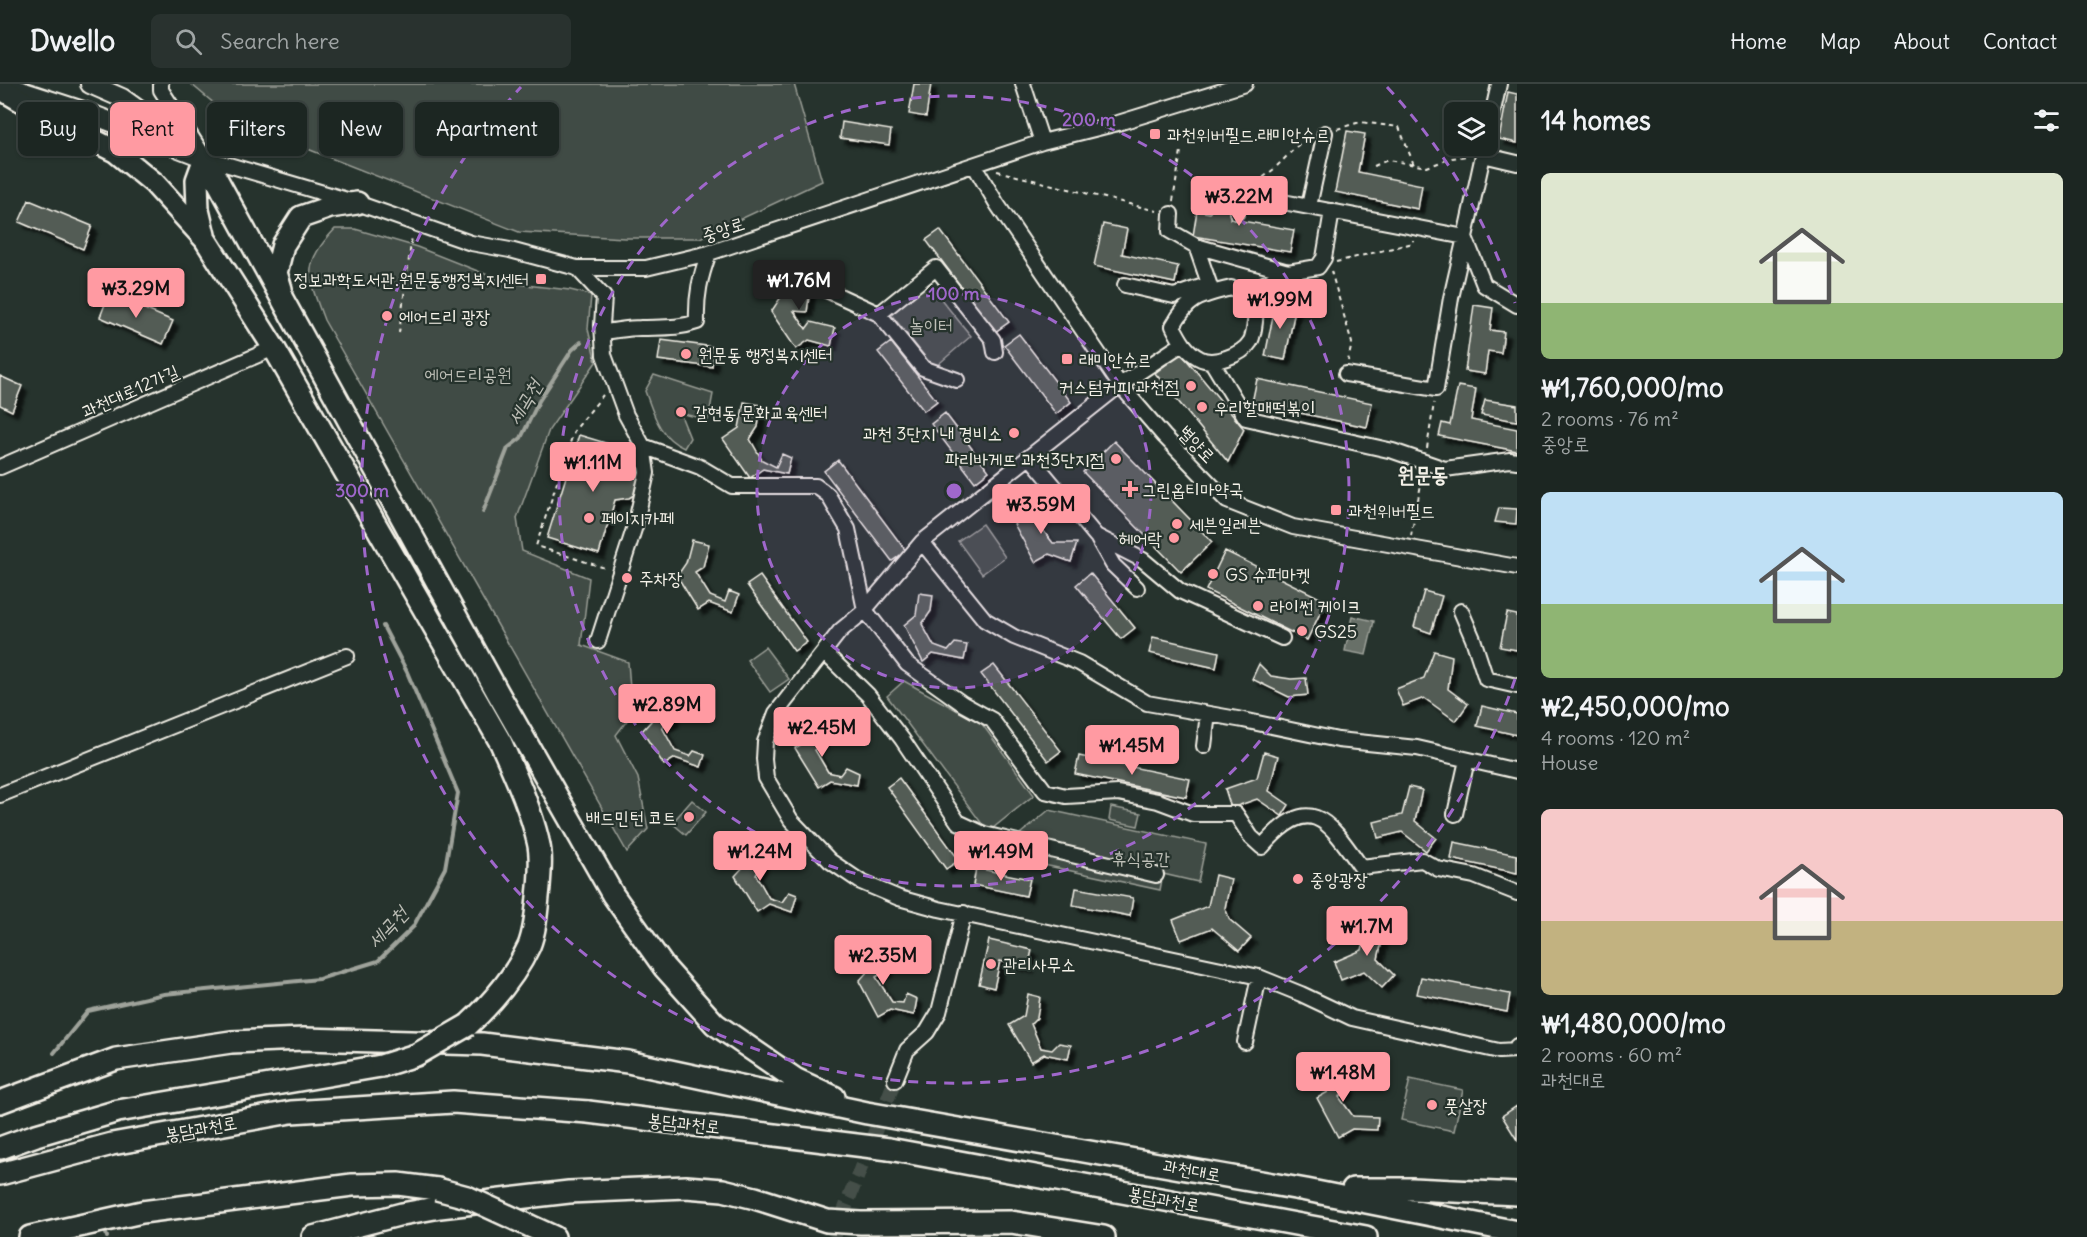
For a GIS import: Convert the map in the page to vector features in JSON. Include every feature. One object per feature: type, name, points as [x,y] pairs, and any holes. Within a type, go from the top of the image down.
[{"type":"highway","points":[[0,86],[59,123],[115,151],[154,183],[205,239],[274,348],[501,743],[528,805],[539,844],[540,868],[530,944],[509,980],[486,1008],[468,1025],[416,1055],[381,1066],[118,1111],[36,1134],[0,1148]]},
{"type":"highway","points":[[205,158],[197,180],[198,210],[205,239]]},
{"type":"highway","points":[[205,158],[613,895],[664,967],[715,1024],[795,1079],[867,1113]]},
{"type":"highway","points":[[283,299],[276,273],[283,245],[301,217],[330,207],[357,203]]},
{"type":"highway","points":[[0,1102],[116,1059],[231,1042],[304,1039],[482,1044],[628,1062],[867,1113]]},
{"type":"highway","name":"봉담과천로","points":[[0,1174],[112,1144],[291,1112],[453,1102],[588,1112],[889,1149],[1366,1237]]},
{"type":"highway","name":"과천대로","points":[[867,1113],[1306,1190],[1517,1232]]},
{"type":"highway","points":[[30,1237],[142,1212],[352,1185],[398,1184],[437,1189],[467,1197],[554,1237]]},
{"type":"highway","points":[[313,1237],[402,1214],[486,1201],[569,1192],[686,1186],[723,1190],[827,1221],[861,1223],[1011,1222],[1104,1237]]},
{"type":"highway","points":[[1306,1190],[1412,1189],[1517,1194]]},
{"type":"main road","points":[[0,86],[53,102]]},
{"type":"main road","points":[[95,86],[122,98],[205,158]]},
{"type":"main road","points":[[95,86],[104,97],[98,106]]},
{"type":"main road","points":[[98,117],[205,158]]},
{"type":"street","points":[[161,84],[161,90],[205,158]]},
{"type":"street","points":[[1023,84],[1042,142]]},
{"type":"street","name":"중앙로","points":[[205,158],[357,203],[471,243],[510,250],[577,268],[646,268],[709,253],[1042,142],[1118,123],[1245,84]]},
{"type":"street","points":[[1495,102],[1499,84]]},
{"type":"street","points":[[1309,206],[1325,133]]},
{"type":"street","points":[[1346,374],[1436,389],[1451,298],[1483,156]]},
{"type":"street","points":[[1498,156],[1517,163]]},
{"type":"street","name":"별양로","points":[[974,165],[997,204],[1120,385],[1164,436],[1227,501],[1293,527],[1517,567]]},
{"type":"street","points":[[1237,212],[1242,194],[1414,229],[1465,237]]},
{"type":"street","points":[[1245,294],[1288,272],[1318,267],[1324,258],[1332,211]]},
{"type":"street","points":[[1171,214],[1170,231],[1196,246],[1288,272]]},
{"type":"street","points":[[1465,237],[1484,285],[1517,305]]},
{"type":"street","points":[[1196,246],[1211,288]]},
{"type":"street","points":[[603,332],[638,328],[684,327],[697,322],[696,302],[699,280],[709,253]]},
{"type":"street","points":[[577,268],[604,297],[604,356],[626,415],[643,446],[647,473],[635,525],[598,641]]},
{"type":"street","points":[[879,314],[936,268],[993,340],[995,352]]},
{"type":"street","points":[[1125,285],[1174,296],[1211,288],[1231,288],[1245,294],[1255,314],[1251,342],[1239,352],[1212,362],[1200,359],[1182,344],[1173,326],[1182,312],[1195,299],[1211,288]]},
{"type":"street","points":[[822,288],[879,314],[923,368],[957,380]]},
{"type":"street","points":[[1182,344],[1120,385],[922,542],[865,610],[840,631],[776,713],[765,742],[766,778],[791,820],[830,861],[861,882],[899,898],[939,909],[1259,977],[1352,1018],[1498,1051],[1517,1049]]},
{"type":"street","name":"과천대로12가길","points":[[0,467],[274,348]]},
{"type":"street","points":[[1212,362],[1246,418],[1393,451],[1445,469],[1509,460],[1517,461]]},
{"type":"street","points":[[643,446],[700,467],[732,486],[816,486],[828,495],[848,529],[865,610],[908,664],[963,704],[992,720],[1045,791],[1066,796],[1118,793],[1158,801],[1192,814],[1236,814],[1251,837],[1262,847],[1273,833],[1294,818],[1311,817],[1324,821],[1336,832],[1361,867],[1422,860],[1438,869],[1474,876],[1517,893]]},
{"type":"street","points":[[1030,457],[1096,536],[1113,565],[1137,588]]},
{"type":"street","points":[[1096,536],[1143,560],[1180,591],[1282,638]]},
{"type":"street","points":[[922,542],[985,620],[1014,637],[1079,663],[1147,704],[1338,740],[1417,748],[1517,771]]},
{"type":"street","points":[[1461,611],[1486,679],[1517,686]]},
{"type":"street","points":[[824,652],[868,695],[902,739],[958,822],[984,834],[1156,875]]},
{"type":"street","points":[[0,795],[347,656]]},
{"type":"street","points":[[1204,746],[1208,714]]},
{"type":"street","points":[[1455,814],[1467,760]]},
{"type":"street","points":[[895,1080],[908,1050],[927,1032],[939,1012],[964,913]]},
{"type":"street","points":[[1245,1042],[1259,977]]},
{"type":"path","points":[[974,165],[1171,214],[1181,152]]},
{"type":"path","points":[[1374,166],[1389,160],[1427,168],[1460,156]]},
{"type":"path","points":[[399,333],[414,224]]},
{"type":"path","points":[[1346,374],[1352,344],[1329,264],[1413,243],[1414,229]]},
{"type":"path","points":[[613,383],[574,431],[536,546],[620,572]]},
{"type":"green space","points":[[191,84],[794,84],[822,181],[700,238],[625,238],[519,232],[326,156],[403,156],[403,102],[319,102],[319,153],[307,149],[307,102],[212,102]]},
{"type":"green space","name":"에어드리공원","points":[[335,229],[355,229],[417,247],[508,283],[570,290],[591,295],[588,329],[596,362],[549,430],[517,518],[522,551],[589,578],[581,645],[628,662],[632,714],[616,735],[638,778],[648,829],[627,852],[324,320],[311,282],[312,262],[324,241]]},
{"type":"green space","name":"놀이터","points":[[927,282],[971,336],[934,368],[890,313]]},
{"type":"green space","name":"갈현동 문화교육센터","points":[[654,375],[713,394],[708,420],[680,413],[690,438],[684,448],[669,438],[655,417],[645,391]]},
{"type":"green space","points":[[982,524],[1005,557],[982,574],[958,541]]},
{"type":"green space","points":[[765,647],[789,679],[770,692],[747,660]]},
{"type":"green space","points":[[904,681],[982,724],[1034,795],[988,832],[887,696]]},
{"type":"green space","name":"배드민턴 코트","points":[[692,800],[706,812],[686,835],[672,823]]},
{"type":"green space","points":[[1111,807],[1141,813],[1138,826],[1109,820]]},
{"type":"green space","name":"휴식공간","points":[[1049,810],[1206,844],[1198,882],[1163,874],[1160,890],[1030,862],[1003,848]]},
{"type":"green space","name":"풋살장","points":[[1410,1079],[1463,1090],[1454,1131],[1401,1120]]},
{"type":"shaded area","points":[[1352,616],[1374,621],[1366,655],[1345,651]]},
{"type":"building","points":[[914,84],[931,84],[926,117],[909,114]]},
{"type":"building","points":[[1508,92],[1517,94],[1517,143],[1499,139]]},
{"type":"building","points":[[842,122],[891,130],[889,145],[840,138]]},
{"type":"building","points":[[1347,131],[1365,134],[1358,172],[1422,185],[1418,209],[1335,192]]},
{"type":"building","points":[[1214,189],[1235,192],[1230,219],[1294,230],[1290,252],[1193,236],[1197,211],[1210,213]]},
{"type":"building","points":[[29,200],[92,226],[83,249],[19,222]]},
{"type":"building","points":[[1103,224],[1127,229],[1122,254],[1178,266],[1175,283],[1094,266]]},
{"type":"building","points":[[940,230],[1009,322],[995,332],[926,240]]},
{"type":"building","points":[[784,270],[812,274],[807,312],[794,311],[806,329],[811,322],[835,328],[831,346],[809,340],[796,349],[771,312],[781,297]]},
{"type":"building","points":[[109,294],[173,321],[163,344],[100,317]]},
{"type":"building","points":[[1276,301],[1296,305],[1285,360],[1265,356]]},
{"type":"building","points":[[1474,305],[1493,308],[1490,330],[1504,332],[1501,353],[1488,351],[1485,374],[1465,371]]},
{"type":"building","points":[[1019,334],[1071,402],[1056,414],[1004,345]]},
{"type":"building","name":"원문동 행정복지센터","points":[[661,340],[714,347],[712,367],[658,360]]},
{"type":"building","points":[[891,342],[937,401],[924,411],[878,352]]},
{"type":"building","points":[[1181,353],[1244,429],[1228,462],[1155,373]]},
{"type":"building","points":[[0,376],[22,386],[12,411],[0,405]]},
{"type":"building","points":[[1257,379],[1372,403],[1367,427],[1252,403]]},
{"type":"building","points":[[1458,386],[1476,389],[1471,420],[1517,429],[1517,451],[1439,436],[1442,423],[1450,425]]},
{"type":"building","points":[[1485,400],[1517,405],[1517,421],[1481,415]]},
{"type":"building","points":[[744,402],[761,405],[758,427],[750,439],[762,460],[776,467],[782,454],[791,458],[787,474],[763,469],[750,478],[723,439],[739,428]]},
{"type":"building","points":[[945,413],[989,471],[975,482],[931,424]]},
{"type":"building","points":[[579,435],[632,451],[629,461],[644,466],[637,493],[629,498],[615,500],[599,554],[547,538]]},
{"type":"building","points":[[1114,441],[1212,542],[1181,572],[1083,472]]},
{"type":"building","points":[[838,460],[906,551],[892,561],[824,471]]},
{"type":"building","points":[[1031,494],[1043,497],[1038,524],[1053,543],[1077,543],[1071,562],[1049,554],[1035,562],[1014,524],[1028,510]]},
{"type":"building","points":[[1499,508],[1517,509],[1516,524],[1495,522]]},
{"type":"building","points":[[692,540],[709,544],[703,567],[695,572],[710,596],[725,602],[729,591],[739,595],[733,612],[709,603],[698,610],[677,576],[686,563]]},
{"type":"building","points":[[1225,551],[1326,601],[1307,640],[1206,590]]},
{"type":"building","points":[[1090,573],[1135,628],[1121,639],[1076,585]]},
{"type":"building","points":[[760,576],[807,642],[794,651],[747,585]]},
{"type":"building","points":[[1424,591],[1442,596],[1431,633],[1414,627]]},
{"type":"building","points":[[919,593],[933,595],[931,611],[922,624],[934,646],[948,651],[955,643],[967,645],[964,660],[933,654],[923,662],[904,625],[916,615]]},
{"type":"building","points":[[1507,613],[1517,615],[1517,650],[1500,647]]},
{"type":"building","points":[[1153,637],[1219,652],[1216,668],[1149,653]]},
{"type":"building","points":[[1434,651],[1452,656],[1448,689],[1468,704],[1456,721],[1424,698],[1403,706],[1396,689],[1424,678]]},
{"type":"building","points":[[1259,664],[1271,676],[1291,679],[1306,678],[1308,695],[1289,697],[1252,679]]},
{"type":"building","points":[[994,665],[1061,751],[1048,761],[981,674]]},
{"type":"building","points":[[658,699],[675,700],[673,721],[662,727],[675,751],[690,756],[694,751],[705,755],[701,767],[675,758],[664,765],[642,731],[651,721]]},
{"type":"building","points":[[1482,706],[1517,714],[1517,735],[1477,726]]},
{"type":"building","points":[[815,717],[829,719],[825,739],[815,750],[828,772],[840,775],[846,767],[859,773],[857,785],[830,780],[819,787],[795,748],[812,738]]},
{"type":"building","points":[[1264,752],[1278,756],[1269,791],[1289,805],[1282,816],[1257,799],[1231,808],[1225,789],[1257,778]]},
{"type":"building","points":[[1079,756],[1190,779],[1186,797],[1075,774]]},
{"type":"building","points":[[899,778],[959,860],[946,869],[887,787]]},
{"type":"building","points":[[1409,787],[1422,790],[1415,821],[1436,838],[1426,851],[1402,832],[1378,838],[1374,822],[1402,815]]},
{"type":"building","points":[[1454,842],[1517,855],[1517,873],[1451,859]]},
{"type":"building","points":[[749,843],[765,846],[762,864],[756,875],[769,898],[782,902],[789,892],[797,895],[792,912],[769,904],[757,912],[735,876],[746,864]]},
{"type":"building","points":[[976,868],[1030,879],[1026,896],[973,885]]},
{"type":"building","points":[[1215,875],[1231,879],[1225,908],[1230,920],[1251,938],[1239,951],[1212,928],[1181,940],[1173,920],[1208,906]]},
{"type":"building","points":[[1076,888],[1133,898],[1130,916],[1073,905]]},
{"type":"building","points":[[1369,919],[1386,923],[1378,959],[1394,975],[1382,988],[1364,971],[1341,980],[1334,962],[1362,950]]},
{"type":"building","name":"관리사무소","points":[[989,940],[1032,950],[1028,968],[1000,961],[994,988],[979,984]]},
{"type":"building","points":[[871,946],[889,947],[887,970],[876,977],[892,1002],[903,1003],[906,994],[917,999],[914,1015],[890,1010],[878,1017],[859,981],[869,970]]},
{"type":"building","points":[[1421,977],[1510,994],[1507,1012],[1417,994]]},
{"type":"building","points":[[1028,994],[1040,997],[1037,1018],[1031,1024],[1041,1048],[1052,1050],[1059,1043],[1071,1045],[1068,1059],[1044,1054],[1031,1062],[1009,1025],[1024,1016]]},
{"type":"building","points":[[1333,1061],[1352,1065],[1348,1091],[1339,1097],[1353,1116],[1378,1117],[1377,1130],[1352,1129],[1338,1137],[1317,1098],[1328,1092]]},
{"type":"building","points":[[1517,1106],[1517,1140],[1502,1116]]},
{"type":"waterway","name":"세곡천","points":[[483,512],[508,448],[521,438],[539,401],[572,350],[581,342]]},
{"type":"waterway","name":"세곡천","points":[[54,1053],[88,1011],[164,994],[319,979],[378,961],[413,927],[445,868],[458,793],[407,672],[383,626]]},
{"type":"waterway","name":"세곡천","points":[[105,1229],[107,1237]]},
{"type":"tunnel","points":[[834,1237],[895,1080]]},
{"type":"place","name":"과천위버필드.래미안슈르","points":[[1155,134]]},
{"type":"place","name":"정보과학도서관.원문동행정복지센터","points":[[541,279]]},
{"type":"place","name":"에어드리 광장","points":[[387,316]]},
{"type":"place","name":"원문동 행정복지센터","points":[[686,354]]},
{"type":"place","name":"래미안슈르","points":[[1067,359]]},
{"type":"place","name":"커스텀커피 과천점","points":[[1191,386]]},
{"type":"place","name":"우리할매떡볶이","points":[[1202,407]]},
{"type":"place","name":"갈현동 문화교육센터","points":[[681,412]]},
{"type":"place","name":"과천 3단지 내 경비소","points":[[1014,433]]},
{"type":"place","name":"파리바게뜨 과천3단지점","points":[[1116,459]]},
{"type":"place","name":"그린옵티마약국","points":[[1130,489]]},
{"type":"place","name":"과천위버필드","points":[[1336,510]]},
{"type":"place","name":"페이지카페","points":[[589,518]]},
{"type":"place","name":"세븐일레븐","points":[[1177,524]]},
{"type":"place","name":"헤어락","points":[[1174,538]]},
{"type":"place","name":"GS 슈퍼마켓","points":[[1213,574]]},
{"type":"place","name":"주차장","points":[[627,578]]},
{"type":"place","name":"라이썬 케이크","points":[[1258,606]]},
{"type":"place","name":"GS25","points":[[1302,631]]},
{"type":"place","name":"배드민턴 코트","points":[[689,817]]},
{"type":"place","name":"중앙광장","points":[[1298,879]]},
{"type":"place","name":"관리사무소","points":[[991,964]]},
{"type":"place","name":"풋살장","points":[[1432,1105]]},
{"type":"district","name":"원문동","points":[[1423,474]]}]
